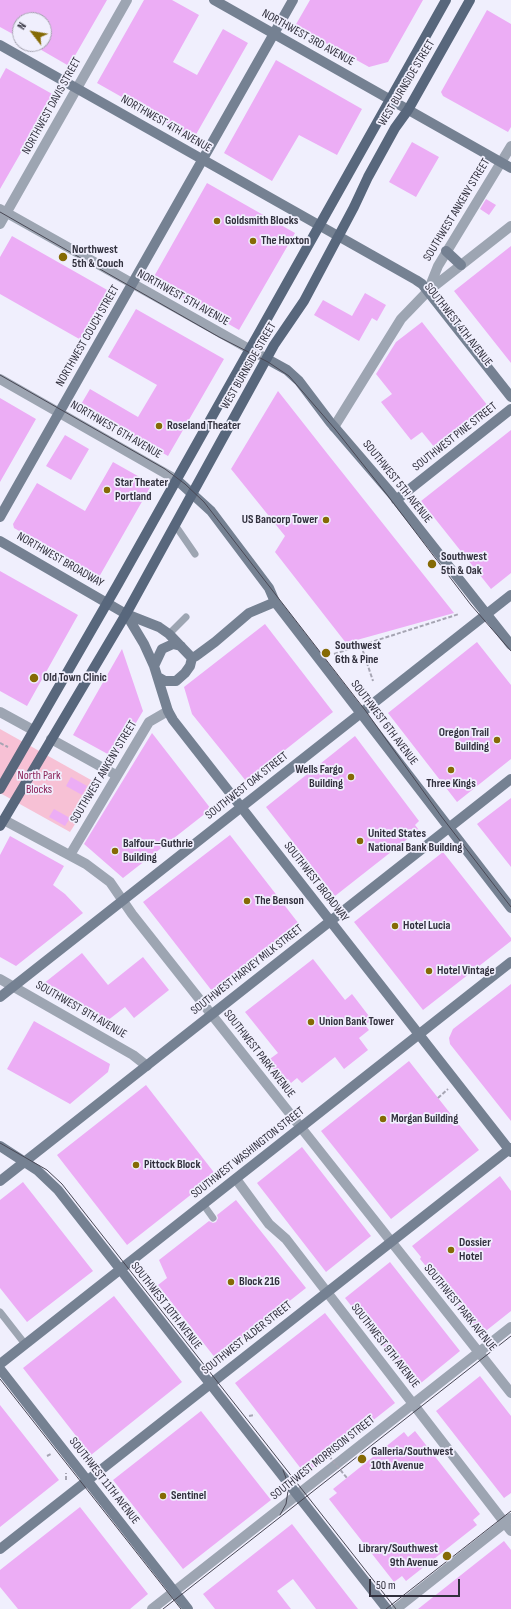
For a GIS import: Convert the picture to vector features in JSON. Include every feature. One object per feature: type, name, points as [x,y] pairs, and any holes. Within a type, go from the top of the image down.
[{"type":"main road","name":"WEST BURNSIDE STREET","points":[[0,789],[177,480],[446,0]]},
{"type":"main road","name":"WEST BURNSIDE STREET","points":[[2,823],[126,614],[267,359],[304,301],[395,128],[408,110],[470,0]]},
{"type":"street","name":"NORTHWEST DAVIS STREET","points":[[0,224],[3,210],[77,88],[127,0]]},
{"type":"street","name":"NORTHWEST 3RD AVENUE","points":[[214,0],[511,168]]},
{"type":"street","name":"NORTHWEST COUCH STREET","points":[[0,517],[293,0]]},
{"type":"street","name":"NORTHWEST 4TH AVENUE","points":[[0,45],[319,226]]},
{"type":"street","name":"SOUTHWEST ANKENY STREET","points":[[334,427],[401,319],[428,292],[438,266],[446,251],[511,146]]},
{"type":"street","name":"NORTHWEST 5TH AVENUE","points":[[3,210],[250,350]]},
{"type":"street","name":"SOUTHWEST 4TH AVENUE","points":[[319,226],[416,280],[428,292],[511,397]]},
{"type":"street","points":[[428,292],[511,226]]},
{"type":"street","points":[[446,251],[461,265]]},
{"type":"street","name":"SOUTHWEST 5TH AVENUE","points":[[250,350],[287,370],[299,380],[334,427],[396,500],[511,645]]},
{"type":"street","name":"NORTHWEST 6TH AVENUE","points":[[0,379],[177,480]]},
{"type":"street","name":"SOUTHWEST PINE STREET","points":[[396,500],[511,409]]},
{"type":"street","name":"SOUTHWEST 6TH AVENUE","points":[[177,480],[211,511],[269,588],[275,602],[511,908]]},
{"type":"street","name":"NORTHWEST BROADWAY","points":[[0,541],[107,602]]},
{"type":"street","name":"SOUTHWEST OAK STREET","points":[[0,997],[121,900],[511,595]]},
{"type":"street","name":"SOUTHWEST BROADWAY","points":[[107,602],[126,614],[159,627],[169,634],[192,658]]},
{"type":"street","points":[[158,677],[165,681],[176,681],[190,666],[192,658],[201,653],[249,613],[275,602]]},
{"type":"street","name":"SOUTHWEST BROADWAY","points":[[126,614],[144,644],[154,666],[168,711],[173,720],[510,1150]]},
{"type":"street","points":[[154,666],[162,649],[173,644],[181,646]]},
{"type":"street","name":"SOUTHWEST ANKENY STREET","points":[[70,855],[116,775],[149,722],[168,711]]},
{"type":"street","points":[[0,712],[33,730]]},
{"type":"street","points":[[51,739],[116,775]]},
{"type":"street","name":"SOUTHWEST HARVEY MILK STREET","points":[[0,1181],[511,779]]},
{"type":"street","name":"SOUTHWEST PARK AVENUE","points":[[2,823],[70,855],[86,864],[110,882],[121,900],[211,1015],[511,1393]]},
{"type":"street","name":"SOUTHWEST WASHINGTON STREET","points":[[0,1364],[511,962]]},
{"type":"street","name":"SOUTHWEST 9TH AVENUE","points":[[0,980],[133,1055],[147,1066]]},
{"type":"street","name":"SOUTHWEST 10TH AVENUE","points":[[0,1146],[25,1161],[44,1176],[58,1190],[387,1609]]},
{"type":"street","name":"SOUTHWEST ALDER STREET","points":[[0,1549],[326,1292],[510,1150]]},
{"type":"street","name":"SOUTHWEST 9TH AVENUE","points":[[236,1179],[269,1224],[286,1239],[413,1404],[509,1524]]},
{"type":"street","name":"SOUTHWEST MORRISON STREET","points":[[152,1609],[511,1327]]},
{"type":"street","name":"SOUTHWEST 11TH AVENUE","points":[[0,1369],[188,1609]]},
{"type":"street","points":[[396,1609],[509,1524]]},
{"type":"lane","points":[[175,525],[195,554]]},
{"type":"lane","points":[[169,634],[186,617]]},
{"type":"lane","points":[[203,1204],[213,1218]]},
{"type":"lane","points":[[0,1312],[25,1344]]},
{"type":"path","points":[[334,654],[459,614]]},
{"type":"path","points":[[361,645],[373,682]]},
{"type":"path","points":[[0,742],[8,747]]},
{"type":"path","points":[[47,1456],[51,1453],[55,1459]]},
{"type":"path","points":[[329,1456],[347,1478]]},
{"type":"path","points":[[63,1468],[66,1473],[66,1480]]},
{"type":"green space","name":"North Park Blocks","points":[[0,729],[100,785],[70,832],[0,793]]},
{"type":"building","points":[[0,0],[107,0],[69,66],[45,52],[52,52],[52,12],[12,12],[12,34],[0,27]]},
{"type":"building","points":[[144,0],[172,0],[199,15],[173,62],[197,75],[223,29],[248,43],[194,138],[97,83]]},
{"type":"building","points":[[310,0],[423,0],[388,62],[369,67],[295,26]]},
{"type":"building","points":[[487,10],[511,24],[511,127],[508,132],[443,96],[441,92]]},
{"type":"building","points":[[276,60],[362,109],[337,155],[299,135],[272,181],[224,153]]},
{"type":"building","points":[[6,68],[54,95],[0,189],[0,79]]},
{"type":"building","points":[[412,142],[439,157],[416,197],[389,182]]},
{"type":"building","points":[[207,183],[295,233],[239,330],[152,280]]},
{"type":"building","points":[[486,199],[496,205],[489,215],[480,209]]},
{"type":"building","points":[[12,236],[109,291],[81,340],[0,294],[0,257]]},
{"type":"building","points":[[511,246],[511,363],[454,291]]},
{"type":"building","points":[[365,293],[386,305],[377,321],[372,318],[359,341],[314,315],[323,300],[352,316]]},
{"type":"building","points":[[136,309],[224,359],[168,456],[80,406],[90,389],[138,417],[157,385],[108,357]]},
{"type":"building","points":[[422,322],[488,406],[435,448],[422,432],[411,440],[381,402],[392,394],[376,374],[396,342]]},
{"type":"building","name":"US Bancorp Tower","points":[[278,391],[454,613],[346,643],[275,552],[285,536],[231,469]]},
{"type":"building","points":[[0,398],[36,419],[0,482]]},
{"type":"building","points":[[511,430],[511,573],[491,589],[421,501]]},
{"type":"building","points":[[65,435],[89,449],[71,480],[46,466]]},
{"type":"building","points":[[113,462],[152,484],[99,577],[14,528],[13,524],[37,483],[85,511]]},
{"type":"building","points":[[0,571],[78,615],[27,706],[0,691]]},
{"type":"building","points":[[265,624],[333,712],[246,781],[192,714],[184,687]]},
{"type":"building","points":[[477,642],[511,685],[511,759],[457,802],[388,713]]},
{"type":"building","points":[[122,649],[143,711],[115,758],[73,735]]},
{"type":"building","points":[[152,733],[211,809],[123,878],[84,844]]},
{"type":"building","points":[[355,736],[419,821],[415,825],[419,830],[335,896],[266,807]]},
{"type":"building","points":[[71,777],[87,786],[82,795],[66,786]]},
{"type":"building","points":[[511,798],[511,867],[477,824]]},
{"type":"building","points":[[54,809],[70,818],[65,826],[49,817]]},
{"type":"building","points":[[230,835],[299,924],[212,991],[143,902]]},
{"type":"building","points":[[10,836],[64,866],[53,885],[65,894],[83,913],[16,966],[0,957],[0,855]]},
{"type":"building","points":[[443,852],[511,938],[511,941],[423,1010],[354,922]]},
{"type":"building","points":[[82,953],[108,985],[143,957],[169,990],[134,1018],[125,1007],[107,1021],[43,984]]},
{"type":"building","name":"Union Bank Tower","points":[[313,959],[345,1000],[352,994],[372,1020],[365,1025],[369,1030],[359,1038],[368,1050],[344,1069],[335,1057],[302,1083],[297,1078],[291,1083],[288,1079],[284,1082],[267,1061],[278,1053],[245,1012]]},
{"type":"building","points":[[511,984],[511,1121],[450,1044],[449,1038],[453,1029]]},
{"type":"building","points":[[34,1021],[110,1064],[108,1072],[70,1104],[7,1069]]},
{"type":"building","points":[[409,1061],[479,1150],[391,1219],[321,1131]]},
{"type":"building","name":"Pittock Block","points":[[146,1085],[216,1175],[127,1245],[57,1155]]},
{"type":"building","points":[[302,1147],[371,1236],[326,1272],[257,1183]]},
{"type":"building","points":[[500,1176],[511,1191],[511,1311],[482,1334],[420,1259],[421,1257],[412,1246]]},
{"type":"building","points":[[23,1182],[93,1271],[27,1322],[0,1288],[0,1200]]},
{"type":"building","name":"Block 216","points":[[236,1200],[306,1288],[216,1359],[158,1285],[167,1278],[159,1260],[209,1221],[213,1223],[216,1222],[218,1218],[217,1215]]},
{"type":"building","points":[[390,1262],[460,1351],[416,1387],[345,1298]]},
{"type":"building","points":[[114,1296],[182,1382],[91,1455],[23,1368]]},
{"type":"building","points":[[325,1313],[395,1403],[305,1474],[235,1383]]},
{"type":"building","points":[[480,1376],[511,1416],[511,1493],[504,1498],[436,1411]]},
{"type":"building","points":[[0,1405],[59,1480],[0,1527]]},
{"type":"building","points":[[201,1411],[271,1500],[183,1569],[113,1480]]},
{"type":"building","points":[[415,1431],[480,1514],[473,1520],[477,1525],[406,1581],[402,1576],[394,1582],[329,1499],[337,1493],[333,1489],[404,1432],[408,1437]]},
{"type":"building","points":[[80,1507],[148,1594],[130,1609],[18,1609],[0,1587],[0,1570]]},
{"type":"building","points":[[292,1524],[358,1609],[316,1609],[293,1579],[277,1591],[291,1609],[215,1609],[203,1594]]},
{"type":"building","points":[[504,1541],[511,1550],[511,1609],[418,1609]]},
{"type":"tram line","points":[[0,212],[219,337],[268,362],[289,376],[335,429],[471,605],[511,651]]},
{"type":"tram line","points":[[0,375],[165,469],[185,484],[204,502],[365,710],[441,816],[511,907]]},
{"type":"tram line","points":[[0,1143],[47,1170],[62,1184],[396,1609]]},
{"type":"tram line","points":[[163,1609],[511,1336]]},
{"type":"tram line","points":[[0,1379],[181,1609]]},
{"type":"tram line","points":[[280,1515],[286,1504],[288,1491],[283,1470]]},
{"type":"tram line","points":[[386,1609],[511,1511]]},
{"type":"place","name":"Goldsmith Blocks","points":[[217,221]]},
{"type":"place","name":"The Hoxton","points":[[253,241]]},
{"type":"place","name":"Northwest 5th & Couch","points":[[63,257]]},
{"type":"place","name":"Roseland Theater","points":[[159,426]]},
{"type":"place","name":"Star Theater Portland","points":[[107,490]]},
{"type":"place","name":"US Bancorp Tower","points":[[326,520]]},
{"type":"place","name":"Southwest 5th & Oak","points":[[432,564]]},
{"type":"place","name":"Southwest 6th & Pine","points":[[326,653]]},
{"type":"place","name":"Old Town Clinic","points":[[34,678]]},
{"type":"place","name":"Oregon Trail Building","points":[[497,740]]},
{"type":"place","name":"Three Kings","points":[[451,770]]},
{"type":"place","name":"Wells Fargo Building","points":[[351,777]]},
{"type":"place","name":"United States National Bank Building","points":[[360,841]]},
{"type":"place","name":"Balfour–Guthrie Building","points":[[115,851]]},
{"type":"place","name":"The Benson","points":[[247,901]]},
{"type":"place","name":"Hotel Lucia","points":[[395,926]]},
{"type":"place","name":"Hotel Vintage","points":[[429,971]]},
{"type":"place","name":"Union Bank Tower","points":[[311,1022]]},
{"type":"place","name":"Morgan Building","points":[[383,1119]]},
{"type":"place","name":"Pittock Block","points":[[136,1165]]},
{"type":"place","name":"Dossier Hotel","points":[[451,1250]]},
{"type":"place","name":"Block 216","points":[[231,1282]]},
{"type":"place","name":"Galleria/Southwest 10th Avenue","points":[[362,1459]]},
{"type":"place","name":"Sentinel","points":[[163,1496]]},
{"type":"place","name":"Library/Southwest 9th Avenue","points":[[447,1556]]}]
